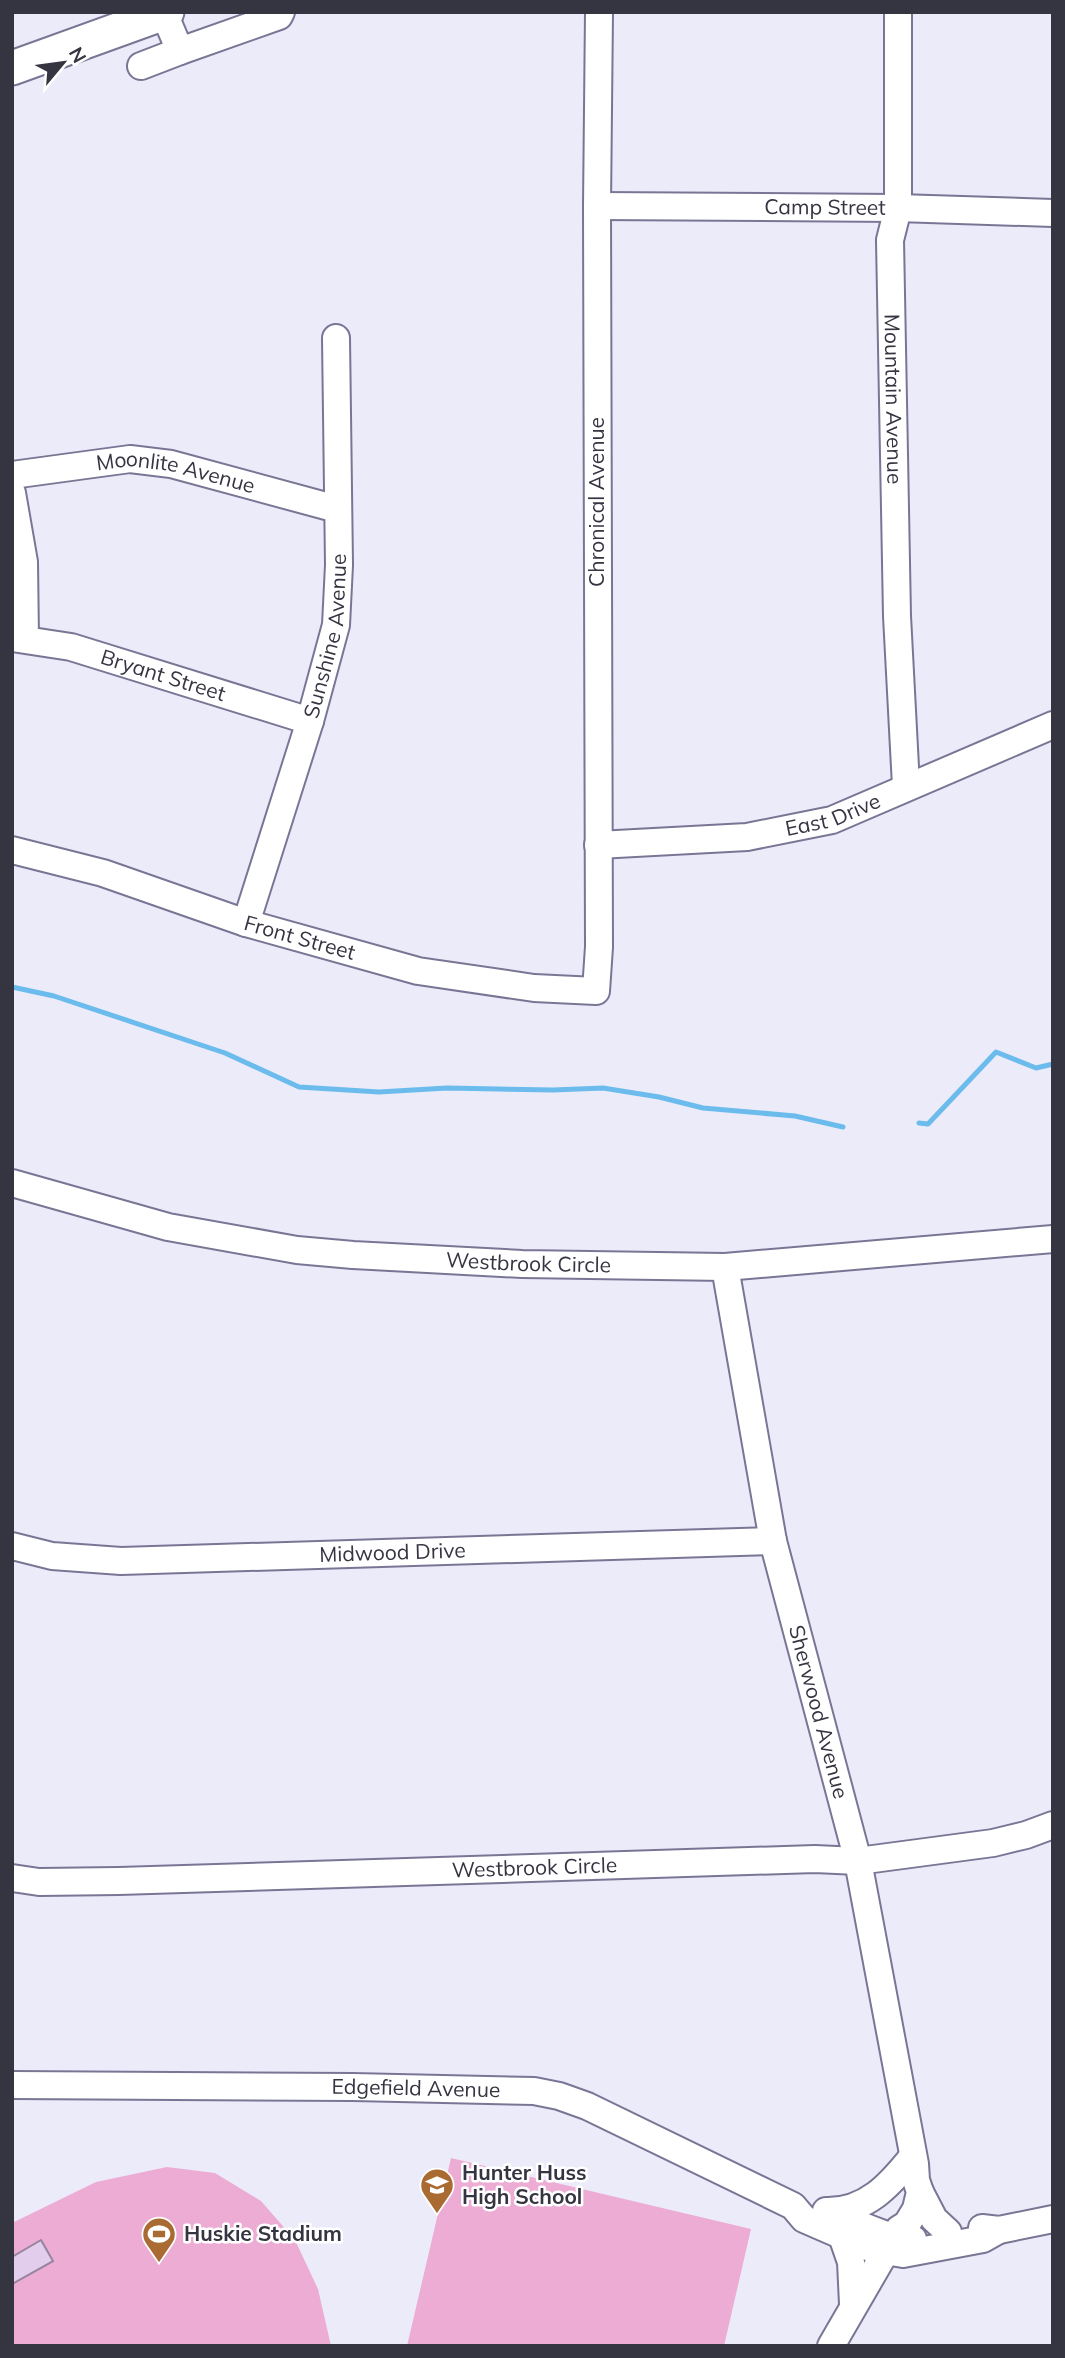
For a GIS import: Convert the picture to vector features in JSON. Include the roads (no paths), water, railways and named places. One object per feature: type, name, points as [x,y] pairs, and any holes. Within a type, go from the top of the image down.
[{"type":"main road","points":[[12,68],[128,19],[165,13]]},
{"type":"street","points":[[141,66],[180,51],[221,23],[279,16],[281,12]]},
{"type":"street","name":"Chronical Avenue","points":[[596,991],[599,947],[598,12]]},
{"type":"street","name":"Mountain Avenue","points":[[898,12],[898,208],[890,240],[897,616],[906,786]]},
{"type":"street","points":[[165,13],[180,51]]},
{"type":"street","name":"Camp Street","points":[[597,206],[898,208],[1053,213]]},
{"type":"street","name":"Sunshine Avenue","points":[[246,923],[310,721],[336,625],[339,565],[336,338]]},
{"type":"street","name":"Moonlite Avenue","points":[[12,475],[130,458],[172,464],[337,509]]},
{"type":"street","points":[[12,493],[24,562],[19,639]]},
{"type":"street","name":"Bryant Street","points":[[19,639],[71,647],[310,721]]},
{"type":"street","name":"East Drive","points":[[598,845],[747,837],[832,820],[1053,725]]},
{"type":"street","name":"Front Street","points":[[12,850],[103,873],[246,923],[418,971],[534,988],[596,991]]},
{"type":"street","name":"Westbrook Circle","points":[[12,1183],[168,1227],[296,1250],[354,1255],[509,1263],[725,1268],[1053,1239]]},
{"type":"street","name":"Sherwood Avenue","points":[[725,1268],[773,1541],[858,1861],[916,2176],[934,2219],[948,2232]]},
{"type":"street","name":"Midwood Drive","points":[[12,1546],[52,1556],[121,1561],[773,1541]]},
{"type":"street","name":"Westbrook Circle","points":[[12,1878],[39,1882],[119,1881],[815,1859],[858,1861],[993,1843],[1053,1825]]},
{"type":"street","name":"Edgefield Avenue","points":[[12,2085],[534,2091],[587,2106],[793,2206],[804,2219],[873,2249],[893,2239]]},
{"type":"street","points":[[831,2346],[893,2239],[899,2208],[916,2176]]},
{"type":"street","name":"Edgefield Avenue","points":[[826,2211],[848,2208],[916,2176]]},
{"type":"street","name":"Edgefield Avenue","points":[[793,2206],[810,2204],[893,2239],[908,2240],[978,2227],[999,2230]]},
{"type":"street","name":"Edgefield Avenue","points":[[893,2239],[903,2254],[983,2239],[999,2230],[1053,2218]]},
{"type":"street","points":[[842,2236],[851,2262],[853,2304]]},
{"type":"waterway","points":[[12,987],[54,996],[225,1053],[299,1087],[379,1092],[447,1088],[603,1088],[659,1097],[703,1108],[795,1116],[843,1127]]},
{"type":"waterway","points":[[919,1123],[928,1124],[996,1052],[1036,1068],[1053,1064]]},
{"type":"place","name":"Hunter Huss High School","points":[[437,2215]]},
{"type":"place","name":"Huskie Stadium","points":[[159,2264]]}]
